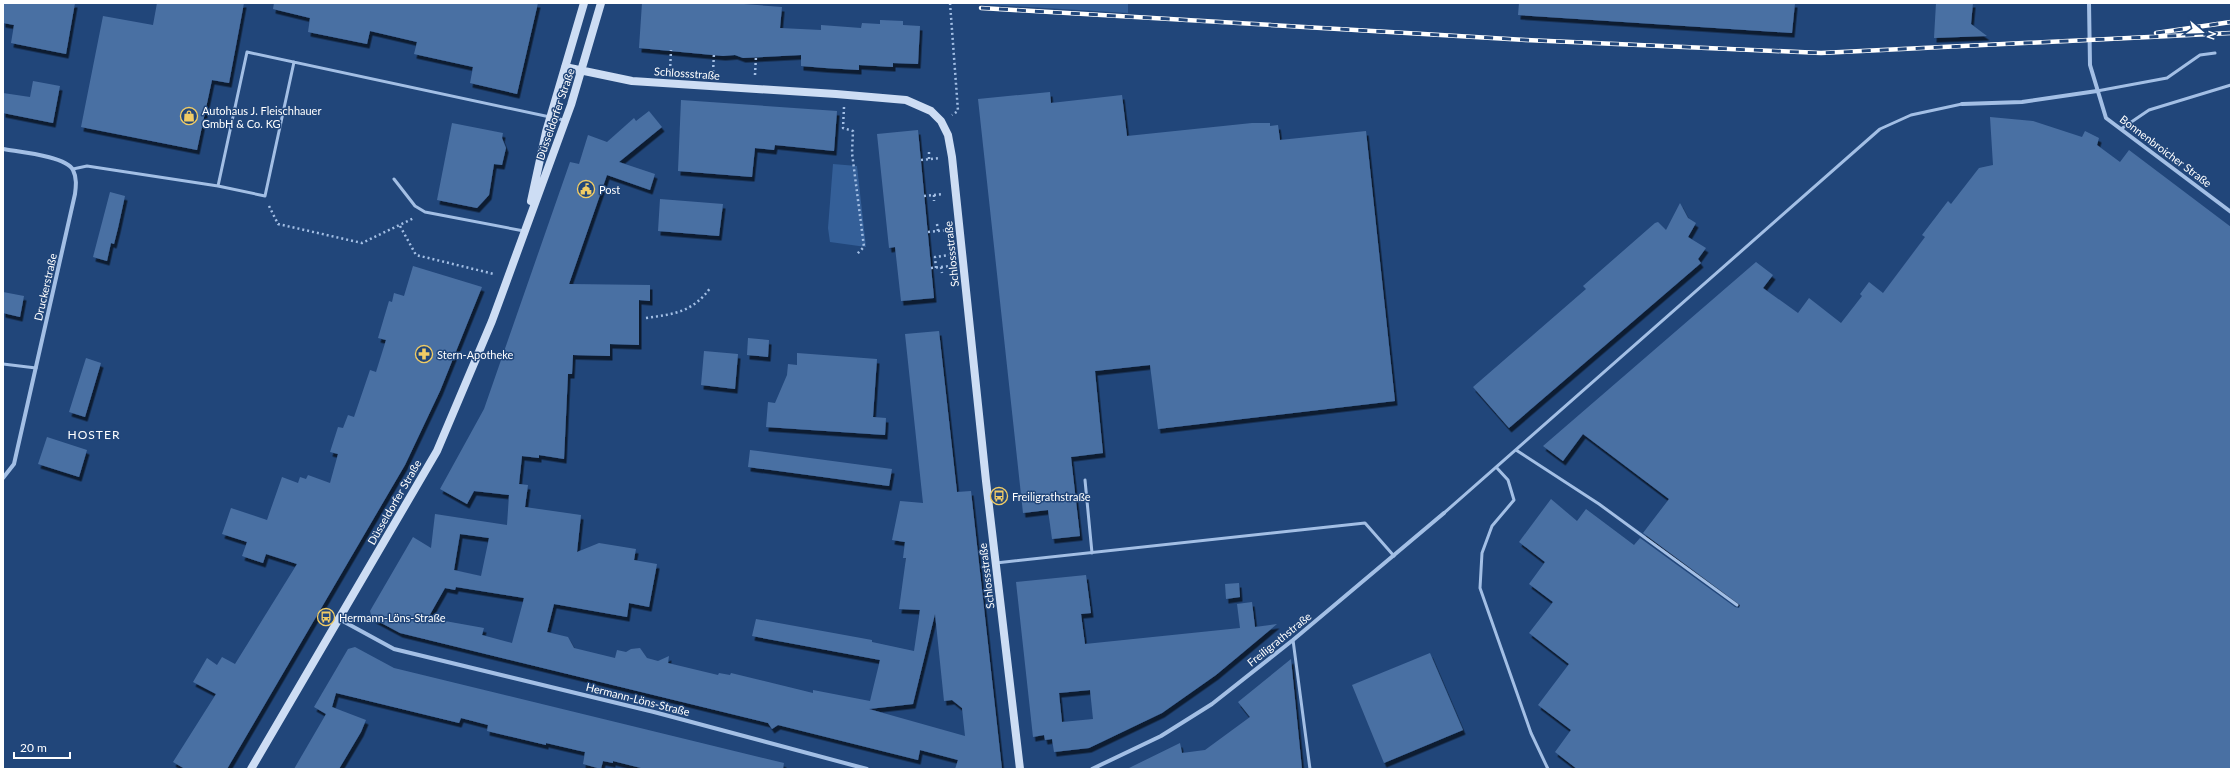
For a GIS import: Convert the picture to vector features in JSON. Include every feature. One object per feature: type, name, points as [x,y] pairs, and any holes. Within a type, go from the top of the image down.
[{"type":"main road","name":"Düsseldorfer Straße","points":[[524,231],[550,117],[584,3]]},
{"type":"main road","name":"Düsseldorfer Straße","points":[[251,769],[437,451],[477,358],[565,120],[582,71],[601,3]]},
{"type":"main road","name":"Schlossstraße","points":[[565,67],[632,81],[845,95],[912,102],[932,111],[941,121],[948,135],[952,157],[1020,769]]},
{"type":"street","name":"Bonnenbroicher Straße","points":[[2089,3],[2090,65],[2106,118],[2231,212]]},
{"type":"street","points":[[1962,104],[2022,102],[2097,92]]},
{"type":"street","points":[[3,149],[64,161],[73,169]]},
{"type":"street","name":"Druckerstraße","points":[[3,478],[14,464],[36,368],[75,194],[76,181],[73,169]]},
{"type":"street","name":"Freiligrathstraße","points":[[1092,769],[1161,736],[1212,704],[1293,640],[1444,514]]},
{"type":"street","name":"Hermann-Löns-Straße","points":[[339,619],[394,649],[654,712],[866,769]]},
{"type":"lane","points":[[218,186],[247,52],[565,120]]},
{"type":"lane","points":[[2097,92],[2167,78],[2200,55],[2215,52]]},
{"type":"lane","points":[[73,169],[87,166],[218,186],[265,196],[294,62]]},
{"type":"lane","points":[[2121,129],[2149,110],[2231,86]]},
{"type":"lane","points":[[1444,514],[1880,129],[1911,115],[1962,104]]},
{"type":"lane","points":[[394,179],[415,206],[425,212],[524,231]]},
{"type":"lane","points":[[3,364],[36,368]]},
{"type":"lane","points":[[1516,450],[1599,504],[1737,605]]},
{"type":"lane","points":[[1496,468],[1508,480],[1514,500],[1492,526],[1482,553],[1480,588],[1532,733],[1548,769]]},
{"type":"lane","points":[[1085,480],[1092,553]]},
{"type":"lane","points":[[996,563],[1365,524],[1394,556]]},
{"type":"lane","points":[[1293,640],[1310,769]]},
{"type":"path","points":[[941,121],[958,111],[950,3]]},
{"type":"path","points":[[669,83],[671,50]]},
{"type":"path","points":[[713,86],[714,53]]},
{"type":"path","points":[[754,89],[756,56]]},
{"type":"path","points":[[845,95],[844,128],[852,131],[852,153],[864,246],[856,255]]},
{"type":"path","points":[[929,152],[929,159]]},
{"type":"path","points":[[921,160],[952,157]]},
{"type":"path","points":[[924,196],[955,192]]},
{"type":"path","points":[[934,195],[934,201]]},
{"type":"path","points":[[265,196],[278,224],[362,242],[400,226],[425,212]]},
{"type":"path","points":[[937,224],[938,231]]},
{"type":"path","points":[[400,226],[416,255],[507,278]]},
{"type":"path","points":[[928,232],[960,229]]},
{"type":"path","points":[[931,268],[936,268],[935,257],[963,254]]},
{"type":"path","points":[[941,267],[942,273]]},
{"type":"path","points":[[646,318],[679,313],[702,300],[711,287]]},
{"type":"shaded area","points":[[960,3],[1128,3],[1128,13]]},
{"type":"shaded area","points":[[833,164],[857,166],[866,247],[830,242],[828,228]]},
{"type":"building","points":[[3,3],[75,3],[66,54],[11,43],[14,25],[3,23]]},
{"type":"building","points":[[157,3],[244,3],[229,83],[212,80],[197,150],[81,127],[103,16],[153,25]]},
{"type":"building","points":[[274,3],[538,3],[517,94],[470,83],[473,67],[414,54],[417,42],[370,31],[367,44],[308,32],[310,18],[273,9]]},
{"type":"building","points":[[642,3],[730,3],[782,7],[780,28],[821,30],[821,25],[861,28],[862,23],[880,24],[880,20],[903,21],[903,25],[920,26],[918,64],[893,63],[893,67],[859,65],[859,70],[801,66],[801,55],[743,58],[735,55],[723,56],[639,48]]},
{"type":"building","points":[[1519,3],[1795,3],[1792,33],[1518,15]]},
{"type":"building","points":[[1936,3],[1973,3],[1971,24],[1987,36],[1934,38]]},
{"type":"building","points":[[33,81],[60,86],[53,123],[3,113],[3,93],[30,97]]},
{"type":"building","points":[[1050,92],[1051,103],[1122,95],[1127,136],[1252,123],[1270,123],[1270,126],[1278,125],[1280,140],[1366,131],[1395,401],[1158,429],[1150,365],[1095,371],[1103,453],[1071,457],[1080,536],[1052,539],[1048,510],[1023,513],[978,99]]},
{"type":"building","points":[[681,100],[837,111],[834,151],[775,145],[774,150],[755,148],[752,177],[678,171]]},
{"type":"building","points":[[649,111],[662,127],[619,162],[655,174],[650,190],[607,175],[569,284],[650,285],[650,301],[639,300],[639,345],[610,344],[610,356],[573,355],[572,374],[568,374],[564,459],[539,455],[539,458],[522,456],[519,484],[528,485],[525,507],[581,515],[577,552],[599,543],[636,549],[634,560],[657,564],[649,607],[629,603],[627,617],[554,604],[547,632],[568,637],[574,648],[615,658],[617,650],[626,652],[631,649],[640,648],[647,658],[658,661],[669,656],[668,663],[718,675],[719,673],[730,675],[731,673],[813,693],[813,690],[870,701],[880,660],[752,636],[756,619],[872,640],[872,642],[914,651],[920,610],[899,609],[906,558],[903,558],[905,542],[892,540],[900,501],[923,503],[905,334],[939,331],[957,492],[971,491],[1002,769],[955,769],[958,760],[920,750],[918,760],[778,725],[772,729],[768,723],[400,633],[372,618],[370,611],[413,537],[431,548],[435,514],[507,525],[509,495],[474,491],[467,504],[440,489],[484,409],[570,162],[579,164],[588,135],[607,142],[634,118],[636,121]],"holes":[[[460,534],[489,538],[481,576],[454,570]],[[456,587],[524,598],[512,643],[482,635],[484,628],[428,618],[445,588],[455,590]],[[935,614],[944,701],[952,700],[962,708],[965,736],[869,709],[913,704]]]},
{"type":"building","points":[[1990,117],[2033,121],[2082,137],[2085,131],[2099,138],[2097,145],[2120,162],[2129,150],[2231,227],[2231,769],[1577,769],[1555,752],[1571,730],[1538,705],[1569,664],[1529,633],[1553,602],[1529,584],[1545,562],[1519,542],[1551,499],[1577,521],[1586,509],[1634,545],[1640,538],[1735,607],[1739,608],[1740,605],[1643,533],[1669,499],[1583,434],[1563,461],[1543,446],[1756,262],[1773,275],[1763,288],[1798,313],[1809,298],[1841,323],[1862,296],[1860,294],[1869,282],[1883,293],[1925,237],[1922,235],[1948,201],[1951,204],[1979,168],[1993,165]]},
{"type":"building","points":[[452,123],[503,133],[502,138],[506,148],[502,165],[494,164],[489,195],[477,208],[437,200]]},
{"type":"building","points":[[918,130],[934,298],[901,301],[895,247],[889,248],[877,134]]},
{"type":"building","points":[[110,192],[125,196],[114,244],[111,243],[107,261],[93,257]]},
{"type":"building","points":[[660,199],[723,204],[719,236],[658,231]]},
{"type":"building","points":[[1680,203],[1688,218],[1696,223],[1688,237],[1706,248],[1698,259],[1701,263],[1509,428],[1473,387],[1586,289],[1583,286],[1655,223],[1658,222],[1666,230]]},
{"type":"building","points":[[413,266],[482,287],[440,391],[405,465],[227,769],[185,769],[173,762],[216,694],[193,682],[207,658],[217,665],[222,657],[235,664],[297,564],[266,554],[263,563],[242,556],[247,542],[222,534],[231,508],[267,520],[282,477],[298,483],[300,477],[306,479],[308,475],[330,483],[338,454],[330,452],[338,427],[343,428],[348,415],[354,417],[370,370],[376,372],[386,340],[378,338],[389,301],[392,302],[394,293],[404,296]]},
{"type":"building","points":[[3,292],[24,296],[20,317],[3,313]]},
{"type":"building","points":[[748,338],[769,340],[768,357],[747,355]]},
{"type":"building","points":[[704,351],[738,354],[735,389],[701,385]]},
{"type":"building","points":[[797,353],[877,359],[873,417],[886,418],[885,435],[766,427],[768,402],[775,403],[787,375],[788,364],[797,365]]},
{"type":"building","points":[[86,358],[101,363],[85,417],[69,412]]},
{"type":"building","points":[[47,437],[87,450],[79,477],[38,464]]},
{"type":"building","points":[[750,450],[892,469],[889,486],[748,467]]},
{"type":"building","points":[[1086,575],[1091,613],[1081,614],[1085,644],[1240,628],[1237,604],[1252,602],[1255,627],[1277,624],[1216,675],[1162,713],[1089,748],[1054,752],[1052,739],[1045,740],[1044,735],[1033,737],[1016,582]],"holes":[[[1090,690],[1093,719],[1062,722],[1059,693]]]},
{"type":"building","points":[[1239,583],[1240,597],[1226,599],[1225,584]]},
{"type":"building","points":[[355,647],[394,668],[784,763],[783,769],[645,769],[613,761],[613,763],[603,761],[601,769],[583,764],[585,752],[546,743],[546,745],[487,731],[488,725],[461,718],[459,723],[336,693],[332,707],[366,720],[361,732],[339,769],[294,769],[326,714],[314,707],[348,649]]},
{"type":"building","points":[[1430,653],[1463,730],[1384,763],[1352,685]]},
{"type":"building","points":[[1291,659],[1302,769],[1127,769],[1180,743],[1182,753],[1205,750],[1250,717],[1238,702]]},
{"type":"railway","points":[[981,8],[1526,40],[1821,53],[2231,33]]},
{"type":"railway","points":[[2156,33],[2231,22]]},
{"type":"place","name":"Autohaus J. Fleischhauer GmbH & Co. KG","points":[[189,116]]},
{"type":"place","name":"Post","points":[[586,189]]},
{"type":"place","name":"Stern-Apotheke","points":[[424,354]]},
{"type":"place","name":"Freiligrathstraße","points":[[999,496]]},
{"type":"place","name":"Hermann-Löns-Straße","points":[[326,617]]},
{"type":"district","name":"HOSTER","points":[[94,434]]}]
